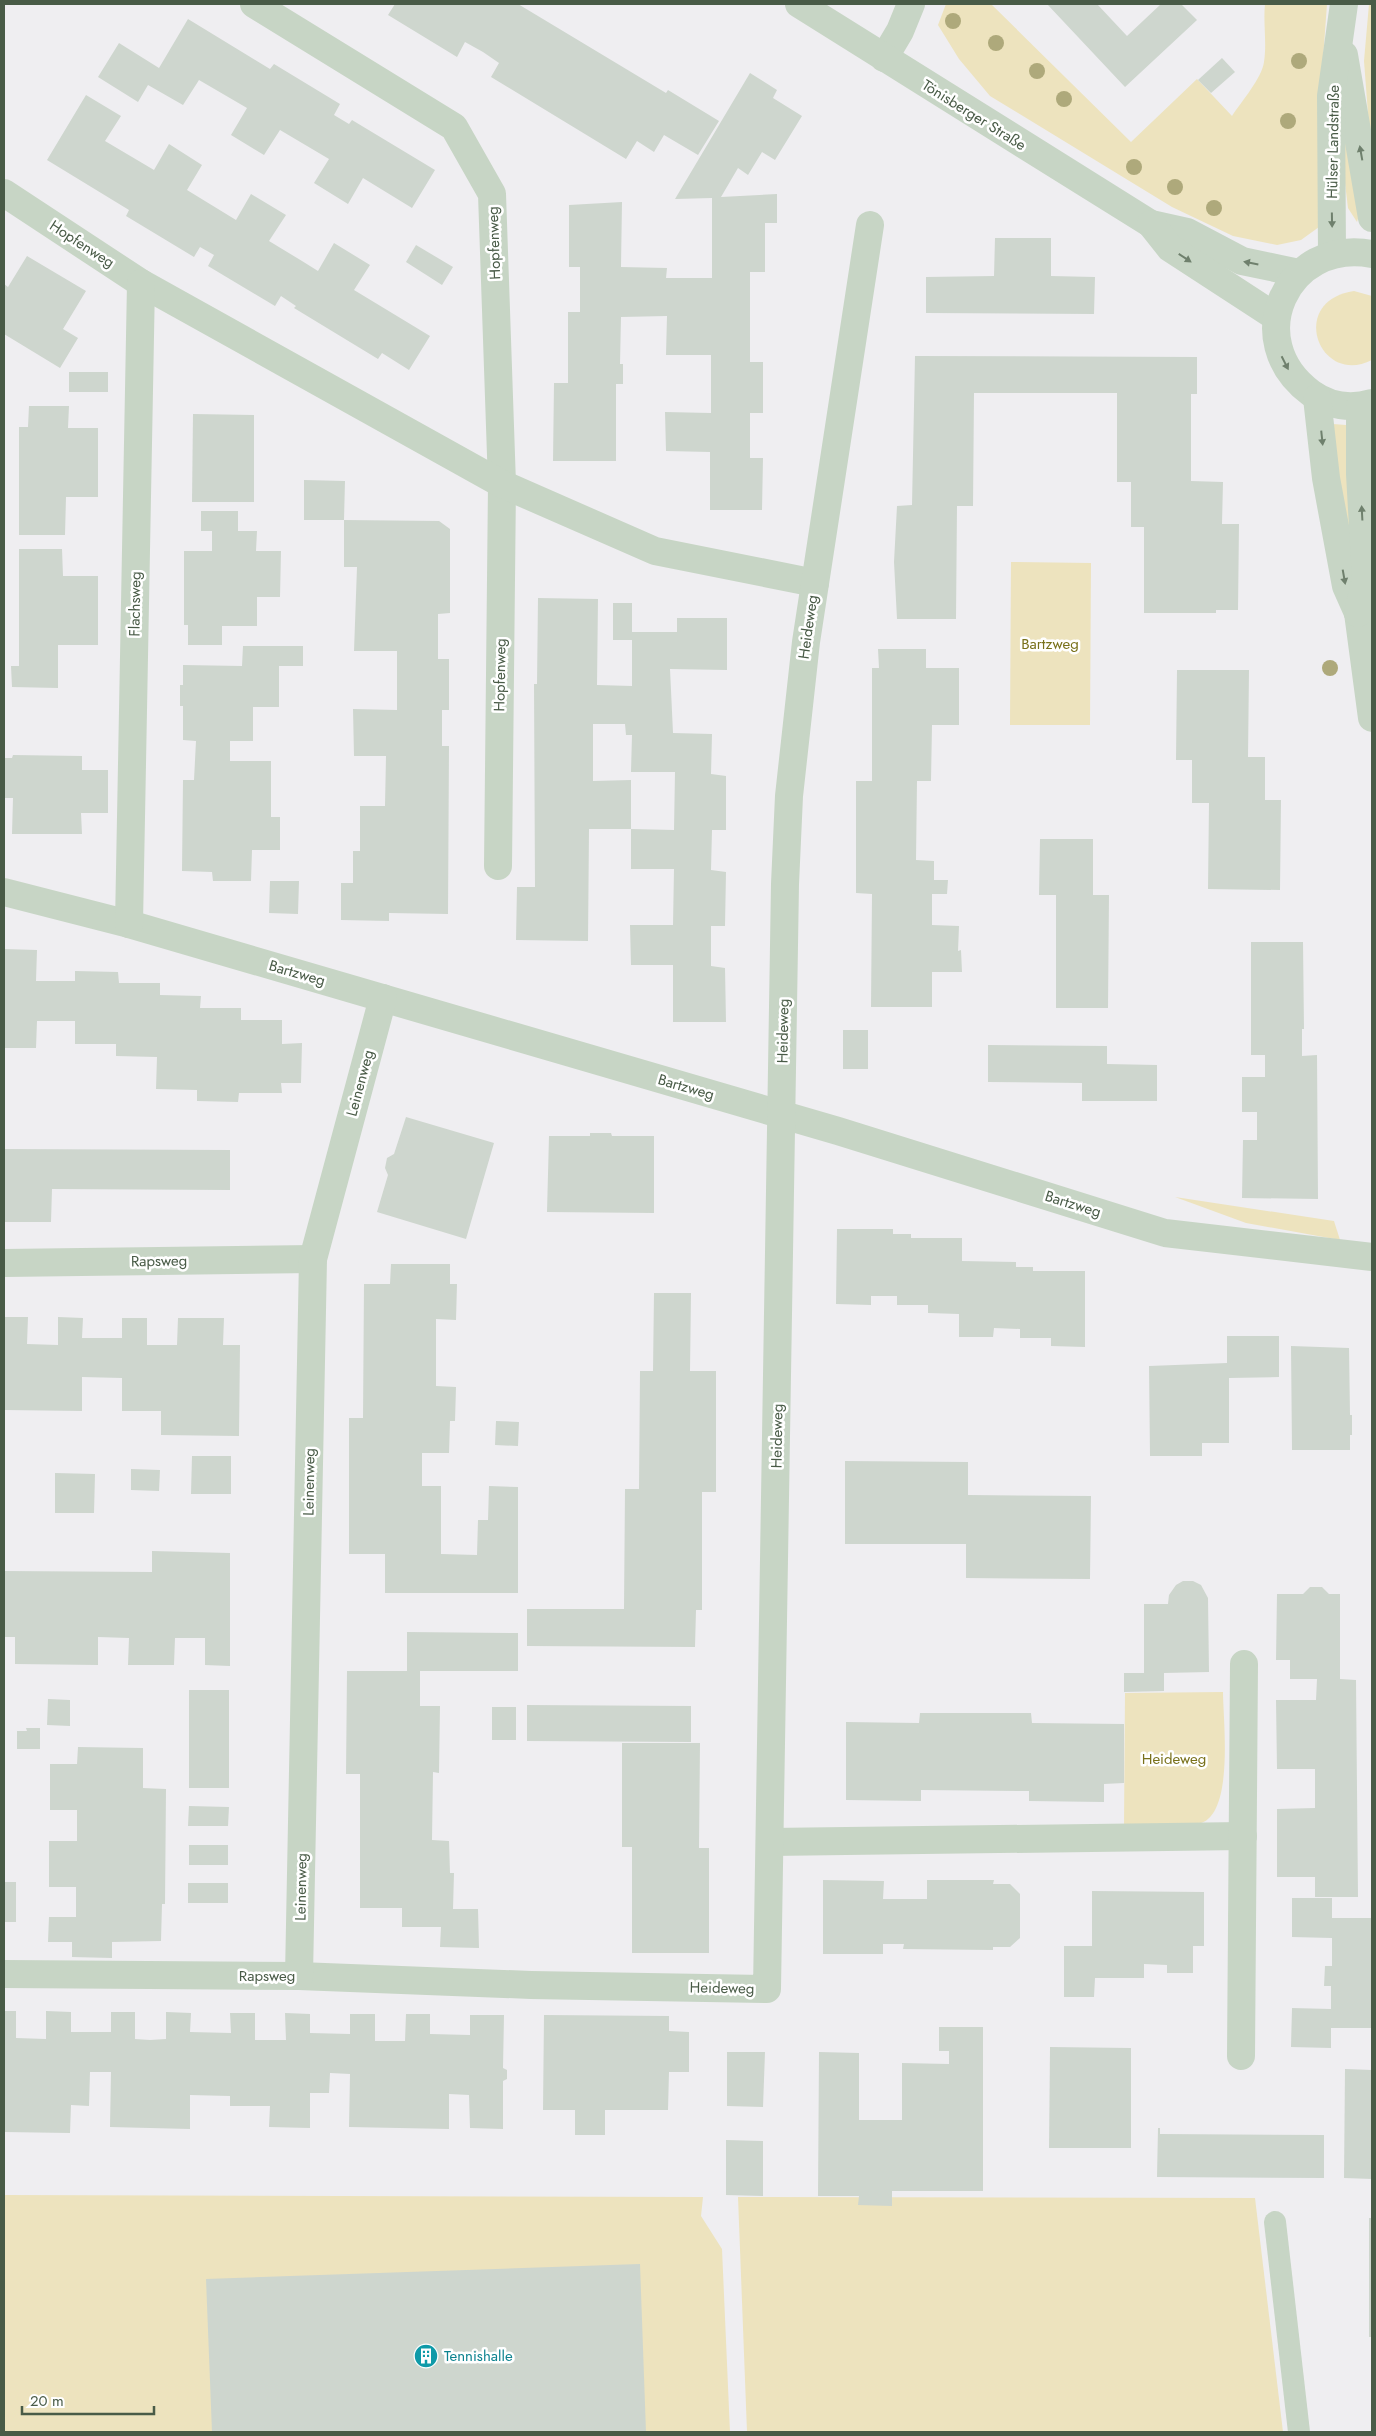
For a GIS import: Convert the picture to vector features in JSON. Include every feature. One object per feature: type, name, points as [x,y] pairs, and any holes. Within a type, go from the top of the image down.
[{"type":"street","name":"Hopfenweg","points":[[254,4],[454,127],[492,194],[502,484],[498,866]]},
{"type":"street","name":"Tönisberger Straße","points":[[799,4],[1151,224],[1187,232],[1242,261],[1299,273]]},
{"type":"street","points":[[884,58],[900,31],[912,4]]},
{"type":"street","name":"Hülser Landstraße","points":[[1332,254],[1331,96],[1344,4]]},
{"type":"street","name":"Hülser Landstraße","points":[[1340,32],[1372,218]]},
{"type":"street","name":"Hopfenweg","points":[[4,192],[141,283],[502,484],[655,551],[815,583]]},
{"type":"street","name":"Tönisberger Straße","points":[[1151,224],[1170,248],[1276,317]]},
{"type":"street","name":"Heideweg","points":[[531,1985],[767,1989],[789,796],[799,699],[815,583],[870,225]]},
{"type":"street","points":[[1358,613],[1366,579],[1360,474],[1366,405],[1338,405],[1317,398],[1298,384],[1284,364],[1276,341],[1276,317],[1284,293],[1299,273],[1314,261],[1332,254],[1355,250],[1372,254]]},
{"type":"street","name":"Flachsweg","points":[[128,924],[141,283]]},
{"type":"street","points":[[1317,398],[1326,478],[1346,586],[1358,613],[1372,718]]},
{"type":"street","name":"Bartzweg","points":[[4,892],[128,924],[782,1115],[1165,1233],[1372,1257]]},
{"type":"street","name":"Leinenweg","points":[[299,1976],[313,1259],[383,998]]},
{"type":"street","name":"Rapsweg","points":[[4,1263],[313,1259]]},
{"type":"street","points":[[1240,2056],[1244,1664]]},
{"type":"street","points":[[770,1842],[1243,1836]]},
{"type":"street","name":"Rapsweg","points":[[4,1974],[299,1976],[531,1985]]},
{"type":"lane","points":[[1275,2222],[1298,2432]]},
{"type":"green space","points":[[946,4],[991,4],[1131,142],[1197,79],[1232,116],[1255,82],[1264,62],[1265,4],[1327,4],[1319,114],[1319,227],[1301,240],[1277,245],[1233,236],[1172,207],[990,96],[959,59],[938,25]]},
{"type":"green space","points":[[1369,4],[1372,4],[1372,166],[1364,61]]},
{"type":"green space","points":[[1339,133],[1345,139],[1361,208],[1357,222],[1348,208]]},
{"type":"green space","points":[[1354,291],[1372,296],[1372,360],[1353,365],[1337,362],[1325,353],[1318,339],[1316,324],[1321,310],[1333,298]]},
{"type":"green space","points":[[1333,424],[1346,425],[1354,568],[1344,533]]},
{"type":"green space","name":"Bartzweg","points":[[1011,562],[1091,563],[1090,725],[1010,725]]},
{"type":"green space","points":[[1175,1197],[1334,1221],[1340,1240],[1246,1223]]},
{"type":"green space","name":"Heideweg","points":[[1223,1692],[1225,1745],[1222,1787],[1218,1804],[1210,1818],[1198,1824],[1180,1826],[1124,1826],[1125,1693]]},
{"type":"green space","points":[[4,2195],[703,2197],[701,2216],[722,2249],[730,2432],[4,2432]]},
{"type":"green space","points":[[738,2197],[1255,2198],[1283,2432],[747,2432]]},
{"type":"building","points":[[395,4],[518,4],[666,93],[668,90],[719,121],[698,155],[664,135],[654,152],[637,141],[626,159],[491,77],[499,63],[483,52],[465,42],[457,57],[388,15]]},
{"type":"building","points":[[1047,4],[1097,4],[1127,36],[1161,4],[1181,4],[1197,20],[1125,87]]},
{"type":"building","points":[[188,19],[270,69],[274,64],[340,104],[334,115],[349,124],[352,120],[435,170],[412,208],[363,178],[348,204],[314,183],[329,159],[280,130],[264,155],[231,135],[247,108],[199,80],[183,105],[148,85],[138,102],[98,77],[119,43],[159,68]]},
{"type":"building","points":[[1222,58],[1235,72],[1211,93],[1198,80]]},
{"type":"building","points":[[750,73],[777,90],[773,98],[802,116],[775,160],[762,152],[748,175],[738,168],[721,197],[777,194],[777,223],[765,223],[765,272],[750,272],[750,362],[763,362],[763,413],[750,413],[750,458],[763,458],[762,510],[710,510],[710,452],[666,451],[665,412],[711,413],[711,355],[666,355],[667,316],[621,317],[620,364],[623,364],[623,384],[616,384],[616,461],[553,461],[554,383],[568,383],[568,312],[580,312],[580,267],[569,267],[569,205],[622,202],[621,267],[667,268],[666,278],[712,278],[712,198],[675,199]]},
{"type":"building","points":[[86,95],[121,116],[105,141],[154,170],[169,144],[202,165],[187,190],[236,220],[251,194],[286,215],[269,241],[318,271],[334,243],[370,265],[354,290],[430,336],[409,370],[382,353],[378,359],[294,308],[296,306],[281,296],[275,306],[208,266],[214,255],[200,247],[194,257],[126,216],[129,210],[47,160]]},
{"type":"building","points":[[995,238],[1051,238],[1051,276],[1095,277],[1094,314],[926,313],[926,277],[994,276]]},
{"type":"building","points":[[416,245],[453,267],[442,285],[406,262]]},
{"type":"building","points":[[27,256],[86,291],[63,329],[78,338],[60,368],[4,334],[4,284],[8,287]]},
{"type":"building","points":[[915,356],[1197,357],[1197,394],[1191,394],[1191,481],[1223,482],[1222,524],[1239,524],[1238,610],[1216,610],[1216,613],[1144,613],[1144,527],[1131,527],[1131,482],[1117,482],[1117,393],[974,393],[973,506],[957,506],[956,619],[897,619],[894,562],[897,506],[912,505]]},
{"type":"building","points":[[69,372],[108,372],[108,392],[69,392]]},
{"type":"building","points":[[29,406],[69,406],[68,428],[98,428],[98,497],[66,497],[65,535],[19,535],[19,427],[28,427]]},
{"type":"building","points":[[193,414],[254,415],[254,502],[192,502]]},
{"type":"building","points":[[304,480],[345,481],[344,520],[304,520]]},
{"type":"building","points":[[201,511],[238,511],[238,531],[257,531],[256,551],[281,551],[280,597],[257,597],[257,626],[222,626],[222,645],[188,645],[188,625],[184,625],[184,551],[212,551],[212,531],[201,531]]},
{"type":"building","points":[[344,520],[439,521],[450,529],[450,613],[438,614],[438,659],[449,659],[449,710],[442,710],[442,746],[449,746],[448,914],[389,913],[389,921],[341,920],[341,883],[353,883],[353,851],[360,851],[360,806],[385,806],[386,756],[354,756],[353,709],[397,710],[397,651],[354,651],[357,567],[344,567]]},
{"type":"building","points":[[19,549],[62,549],[63,576],[98,576],[98,645],[58,645],[58,688],[12,687],[11,666],[19,666]]},
{"type":"building","points":[[538,598],[598,599],[597,685],[632,686],[632,640],[613,640],[613,603],[632,603],[632,632],[677,632],[677,618],[727,618],[727,670],[670,669],[673,733],[712,734],[711,774],[726,776],[726,830],[712,830],[711,870],[726,872],[725,926],[711,926],[711,966],[725,968],[726,1022],[673,1022],[673,965],[631,965],[630,925],[673,925],[674,869],[631,869],[631,829],[589,829],[588,941],[516,940],[517,887],[535,887],[534,684],[537,684]],"holes":[[[593,724],[625,724],[626,735],[632,735],[631,772],[675,772],[674,830],[631,829],[631,780],[593,781]]]},
{"type":"building","points":[[243,646],[303,646],[303,666],[279,666],[279,707],[253,707],[253,741],[230,741],[230,761],[271,761],[271,817],[280,817],[280,850],[252,850],[251,881],[213,881],[212,872],[182,871],[183,780],[194,780],[196,741],[183,740],[183,706],[180,706],[180,685],[183,685],[183,665],[242,666]]},
{"type":"building","points":[[878,649],[926,649],[926,668],[959,668],[959,725],[932,725],[931,781],[917,781],[916,860],[934,861],[934,880],[948,880],[947,894],[932,894],[932,925],[959,926],[958,951],[961,950],[962,972],[932,972],[932,1007],[871,1007],[872,894],[856,893],[856,781],[872,781],[872,668],[879,668]]},
{"type":"building","points":[[1177,670],[1249,670],[1248,757],[1265,757],[1265,800],[1281,800],[1280,890],[1208,889],[1209,803],[1192,803],[1192,760],[1176,760]]},
{"type":"building","points":[[13,755],[82,756],[82,770],[108,770],[108,813],[81,813],[82,834],[12,834],[13,798],[4,798],[4,758],[12,758]]},
{"type":"building","points":[[1040,839],[1093,839],[1093,895],[1109,895],[1108,1008],[1056,1008],[1056,895],[1039,895]]},
{"type":"building","points":[[270,881],[299,881],[298,914],[269,913]]},
{"type":"building","points":[[1251,942],[1303,942],[1304,1029],[1302,1029],[1302,1056],[1317,1055],[1318,1199],[1242,1198],[1243,1140],[1257,1140],[1257,1112],[1242,1112],[1242,1077],[1265,1077],[1265,1055],[1251,1055]]},
{"type":"building","points":[[4,949],[37,950],[36,981],[75,981],[75,971],[118,972],[119,983],[160,983],[160,995],[201,996],[200,1008],[241,1008],[241,1020],[282,1020],[282,1044],[302,1043],[301,1083],[281,1083],[282,1093],[239,1093],[238,1102],[197,1101],[197,1090],[156,1089],[157,1057],[116,1056],[116,1044],[75,1044],[75,1021],[37,1021],[36,1048],[4,1048]]},
{"type":"building","points":[[843,1030],[868,1030],[868,1069],[843,1069]]},
{"type":"building","points":[[988,1045],[1107,1046],[1107,1064],[1157,1065],[1157,1101],[1082,1101],[1082,1083],[988,1082]]},
{"type":"building","points":[[406,1117],[494,1143],[466,1239],[377,1212],[388,1175],[385,1168],[387,1158],[394,1154]]},
{"type":"building","points":[[590,1133],[611,1133],[612,1136],[654,1136],[654,1213],[547,1212],[549,1136],[590,1136]]},
{"type":"building","points":[[4,1149],[230,1150],[230,1190],[52,1189],[51,1222],[4,1222]]},
{"type":"building","points":[[837,1229],[893,1229],[893,1234],[911,1234],[911,1238],[962,1238],[962,1261],[1016,1262],[1016,1267],[1033,1267],[1033,1271],[1085,1271],[1085,1347],[1051,1346],[1051,1338],[1020,1338],[1020,1329],[994,1328],[993,1337],[959,1337],[959,1314],[928,1313],[928,1305],[897,1305],[897,1296],[871,1296],[871,1305],[836,1304]]},
{"type":"building","points":[[391,1264],[450,1264],[450,1284],[457,1284],[456,1320],[436,1319],[436,1386],[456,1387],[455,1421],[450,1421],[449,1453],[422,1453],[422,1486],[441,1486],[441,1554],[477,1555],[478,1520],[488,1520],[489,1486],[518,1487],[518,1593],[385,1593],[385,1554],[349,1554],[349,1418],[363,1418],[364,1284],[390,1284]]},
{"type":"building","points":[[654,1293],[691,1293],[690,1371],[716,1371],[716,1492],[702,1492],[702,1610],[696,1610],[695,1647],[527,1646],[527,1609],[624,1609],[625,1489],[639,1489],[640,1371],[653,1371]]},
{"type":"building","points":[[4,1317],[28,1317],[27,1344],[58,1345],[58,1317],[83,1318],[82,1338],[122,1338],[122,1318],[147,1318],[147,1345],[177,1345],[178,1318],[224,1318],[223,1345],[240,1345],[239,1436],[161,1435],[161,1411],[122,1411],[122,1378],[82,1377],[82,1411],[4,1410]]},
{"type":"building","points":[[1227,1336],[1279,1336],[1279,1377],[1229,1378],[1229,1443],[1202,1443],[1202,1456],[1150,1456],[1149,1366],[1227,1363]]},
{"type":"building","points":[[1291,1346],[1349,1348],[1350,1415],[1352,1415],[1350,1450],[1292,1450]]},
{"type":"building","points":[[496,1421],[519,1422],[518,1446],[495,1445]]},
{"type":"building","points":[[192,1456],[231,1456],[231,1494],[191,1494]]},
{"type":"building","points":[[845,1461],[968,1462],[968,1495],[1091,1496],[1090,1579],[966,1578],[966,1544],[845,1544]]},
{"type":"building","points":[[131,1469],[160,1470],[159,1491],[131,1490]]},
{"type":"building","points":[[55,1473],[95,1474],[94,1513],[55,1513]]},
{"type":"building","points":[[152,1551],[230,1553],[230,1666],[205,1665],[205,1638],[175,1638],[174,1665],[128,1665],[129,1638],[98,1637],[98,1665],[15,1664],[15,1637],[4,1637],[4,1571],[152,1572]]},
{"type":"building","points":[[1183,1581],[1193,1581],[1201,1585],[1208,1598],[1209,1672],[1164,1673],[1164,1691],[1124,1692],[1124,1673],[1144,1673],[1144,1604],[1168,1604],[1169,1595],[1176,1585]]},
{"type":"building","points":[[1310,1587],[1322,1587],[1329,1594],[1340,1594],[1340,1679],[1356,1680],[1358,1897],[1315,1897],[1315,1877],[1277,1877],[1277,1809],[1315,1808],[1315,1769],[1277,1769],[1276,1700],[1316,1700],[1317,1679],[1290,1679],[1290,1660],[1276,1660],[1277,1594],[1303,1594]]},
{"type":"building","points":[[407,1632],[518,1633],[518,1671],[420,1671],[420,1706],[440,1706],[439,1773],[433,1772],[432,1840],[449,1841],[450,1873],[454,1873],[453,1909],[478,1909],[479,1948],[440,1947],[441,1927],[402,1927],[402,1908],[360,1908],[360,1774],[346,1774],[347,1671],[407,1671]]},
{"type":"building","points":[[189,1690],[229,1690],[229,1788],[189,1788]]},
{"type":"building","points":[[48,1699],[70,1700],[70,1726],[47,1725]]},
{"type":"building","points":[[527,1705],[691,1706],[691,1742],[527,1741]]},
{"type":"building","points":[[492,1707],[516,1707],[516,1740],[492,1740]]},
{"type":"building","points":[[920,1713],[1031,1713],[1032,1723],[1124,1724],[1124,1783],[1104,1784],[1104,1802],[1029,1801],[1029,1791],[921,1790],[921,1801],[846,1800],[846,1722],[919,1723]]},
{"type":"building","points":[[26,1728],[40,1728],[40,1749],[17,1749],[17,1731],[27,1731]]},
{"type":"building","points":[[622,1743],[700,1743],[699,1848],[709,1848],[709,1953],[632,1953],[632,1847],[622,1847]]},
{"type":"building","points":[[78,1747],[143,1748],[143,1788],[166,1789],[165,1904],[162,1904],[161,1941],[112,1942],[112,1958],[72,1957],[72,1942],[48,1942],[49,1917],[76,1917],[76,1887],[49,1887],[49,1841],[77,1841],[77,1810],[50,1810],[50,1764],[77,1764]]},
{"type":"building","points":[[189,1806],[229,1807],[228,1826],[188,1826]]},
{"type":"building","points":[[189,1845],[228,1845],[228,1865],[189,1865]]},
{"type":"building","points":[[823,1880],[884,1881],[883,1899],[927,1899],[927,1880],[994,1880],[993,1884],[1010,1884],[1020,1894],[1020,1938],[1010,1947],[993,1947],[993,1950],[903,1949],[904,1944],[883,1944],[883,1954],[823,1954]]},
{"type":"building","points":[[4,1882],[16,1882],[16,1922],[4,1922]]},
{"type":"building","points":[[188,1883],[228,1883],[228,1903],[188,1903]]},
{"type":"building","points":[[1092,1891],[1204,1892],[1204,1946],[1193,1946],[1193,1973],[1167,1973],[1167,1965],[1144,1964],[1144,1978],[1095,1978],[1094,1997],[1064,1997],[1064,1946],[1092,1946]]},
{"type":"building","points":[[1292,1898],[1332,1898],[1332,1918],[1372,1918],[1372,2028],[1331,2028],[1331,2048],[1291,2047],[1292,2008],[1331,2009],[1331,1986],[1324,1986],[1325,1966],[1332,1966],[1332,1938],[1292,1937]]},
{"type":"building","points":[[4,2011],[16,2011],[16,2038],[46,2039],[46,2011],[71,2012],[71,2032],[111,2032],[111,2012],[135,2012],[135,2039],[150,2040],[166,2039],[166,2012],[191,2013],[190,2032],[231,2033],[230,2013],[255,2013],[255,2040],[286,2040],[285,2013],[310,2014],[310,2033],[350,2034],[350,2014],[375,2014],[375,2041],[405,2041],[406,2014],[430,2014],[430,2034],[470,2035],[470,2015],[504,2015],[503,2068],[507,2070],[507,2079],[503,2081],[503,2129],[470,2128],[469,2095],[449,2094],[449,2129],[349,2127],[350,2074],[330,2073],[329,2093],[310,2093],[310,2128],[269,2127],[270,2106],[230,2106],[230,2096],[190,2095],[190,2129],[110,2127],[111,2072],[90,2072],[89,2106],[71,2105],[70,2133],[4,2132]]},
{"type":"building","points":[[544,2015],[669,2016],[669,2031],[689,2032],[689,2072],[669,2072],[668,2110],[605,2110],[605,2135],[575,2135],[575,2110],[543,2110]]},
{"type":"building","points":[[939,2027],[983,2027],[983,2191],[892,2191],[892,2206],[858,2205],[859,2196],[818,2196],[819,2052],[859,2053],[859,2120],[902,2120],[902,2063],[949,2064],[949,2051],[939,2051]]},
{"type":"building","points":[[1050,2047],[1131,2048],[1131,2148],[1049,2148]]},
{"type":"building","points":[[727,2052],[765,2052],[763,2107],[727,2106]]},
{"type":"building","points":[[1345,2069],[1372,2070],[1372,2179],[1344,2178]]},
{"type":"building","points":[[1158,2128],[1160,2128],[1160,2134],[1324,2135],[1324,2178],[1157,2177]]},
{"type":"building","points":[[726,2140],[763,2141],[763,2196],[726,2195]]},
{"type":"building","points":[[1369,2218],[1372,2218],[1372,2337],[1369,2337]]},
{"type":"building","name":"Tennishalle","points":[[640,2264],[646,2432],[212,2432],[206,2279]]},
{"type":"place","name":"Tennishalle","points":[[426,2356]]}]
